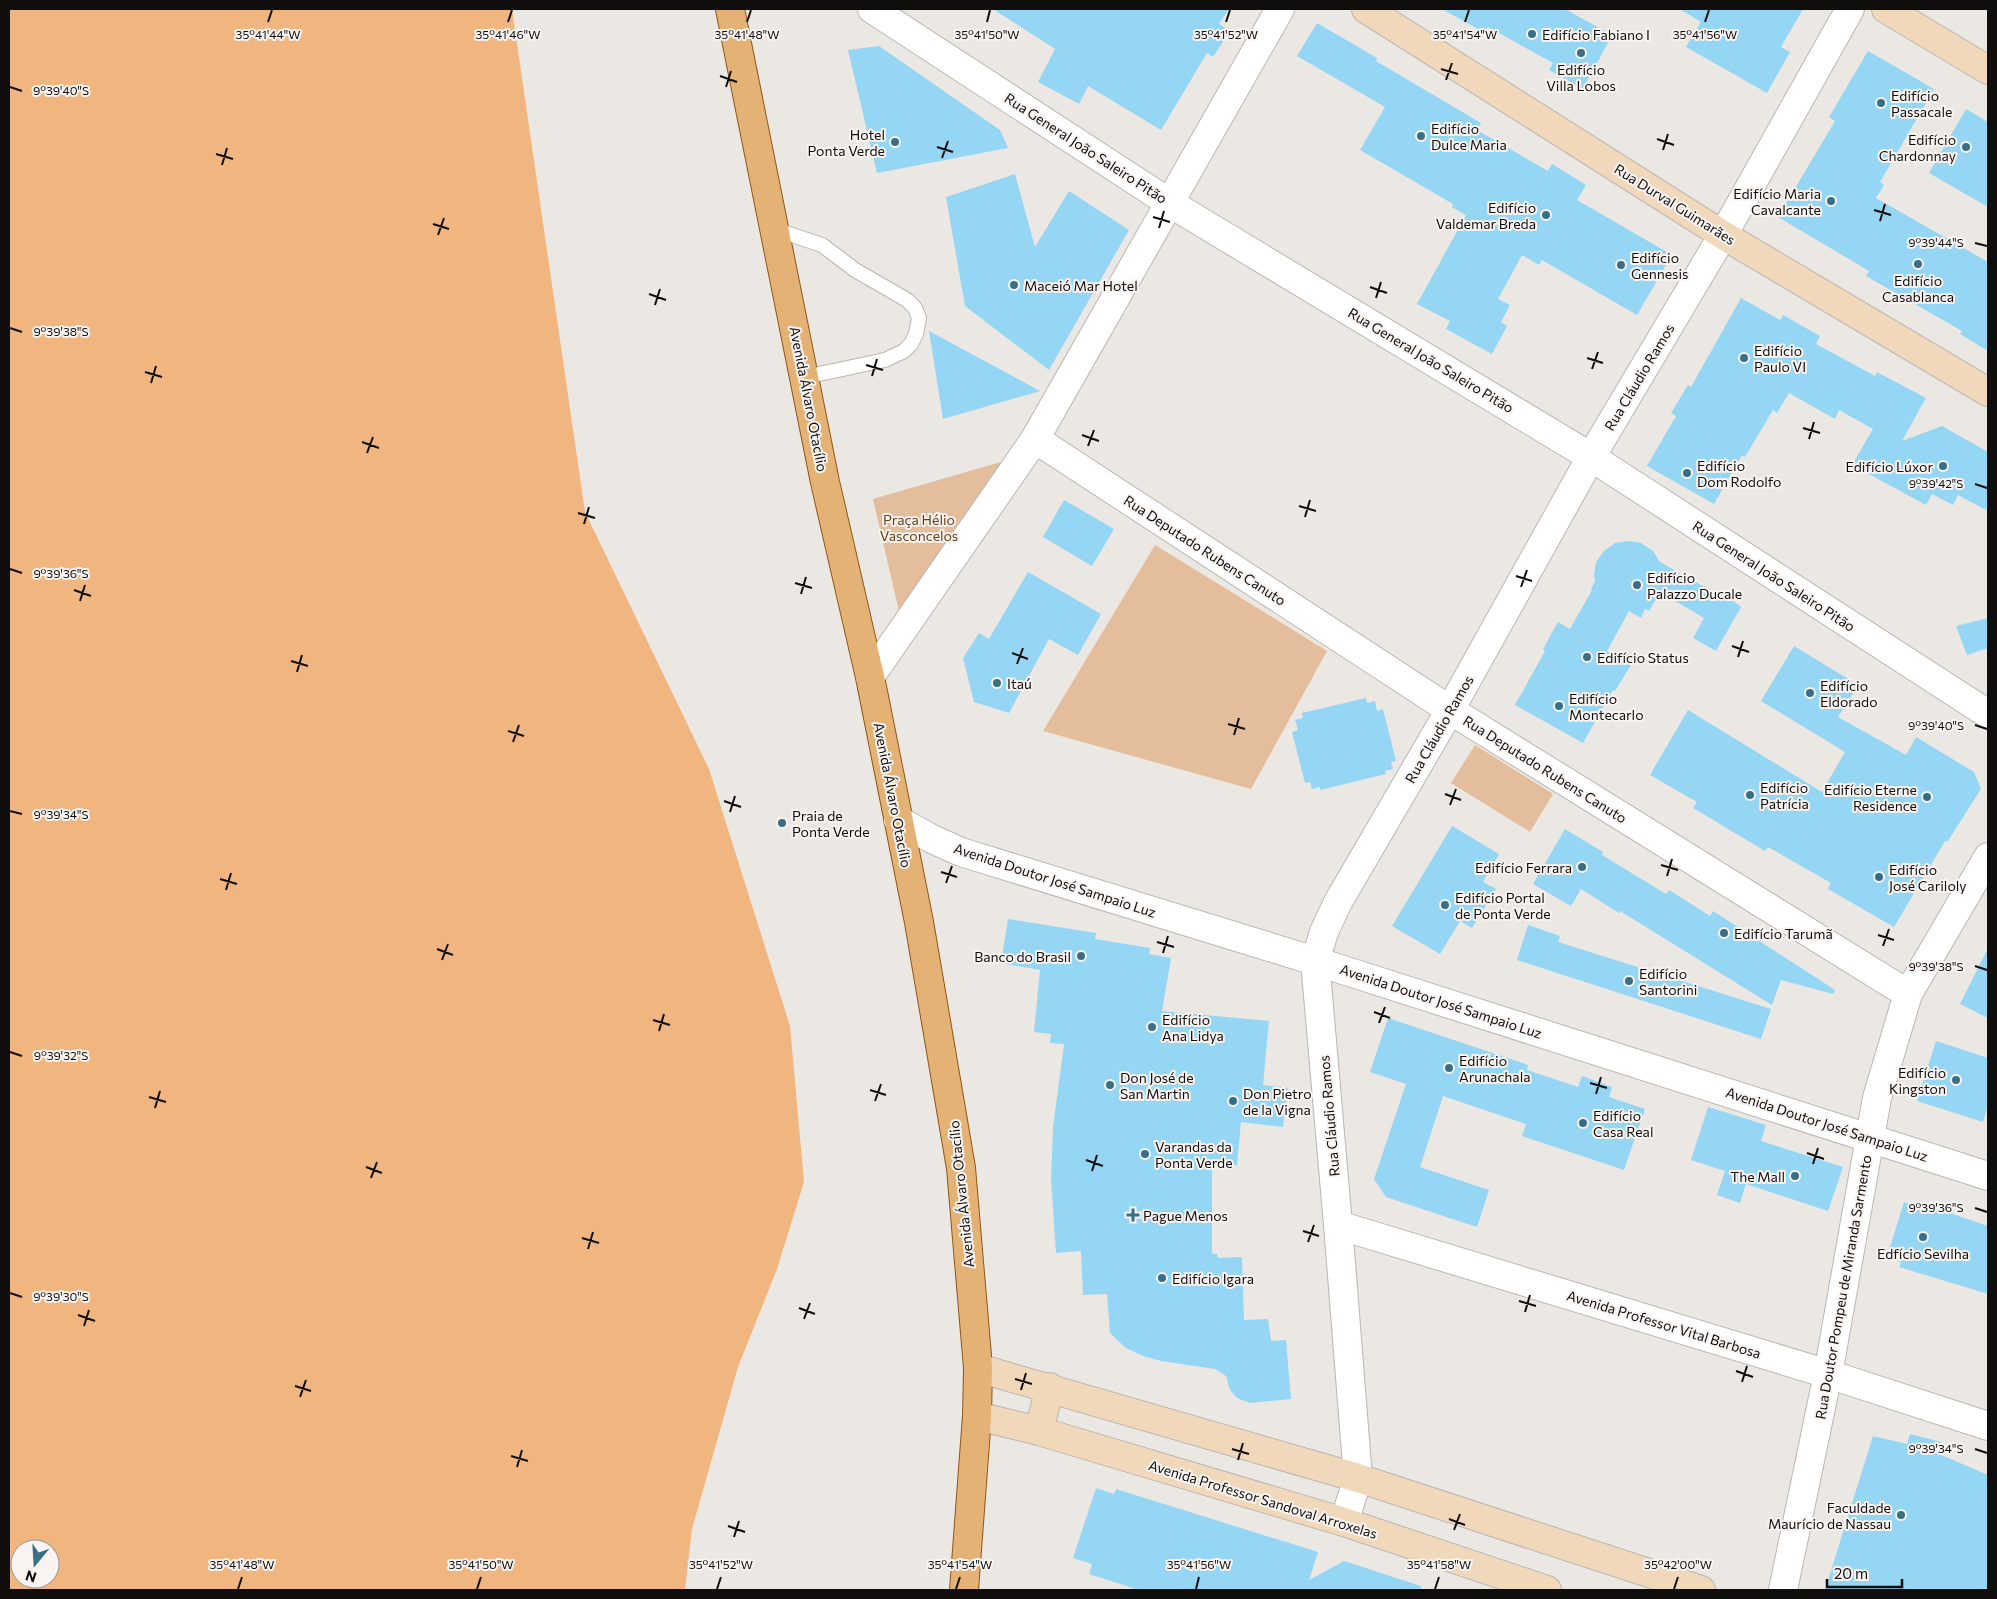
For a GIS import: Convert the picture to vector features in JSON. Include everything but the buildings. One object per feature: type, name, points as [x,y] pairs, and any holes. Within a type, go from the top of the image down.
[{"type":"main road","name":"Avenida Álvaro Otacílio","points":[[730,9],[828,491],[870,677],[934,1004],[961,1168],[978,1368],[978,1416],[964,1590]]},
{"type":"street","name":"Rua General João Saleiro Pitão","points":[[872,9],[1168,202],[1591,457],[1988,714]]},
{"type":"street","points":[[870,677],[1035,439],[1168,202],[1280,9]]},
{"type":"street","name":"Rua Durval Guimarães","points":[[1366,9],[1722,235],[1988,392]]},
{"type":"street","name":"Rua Cláudio Ramos","points":[[1344,1522],[1358,1478],[1315,961],[1324,932],[1338,902],[1450,710],[1591,457],[1722,235],[1850,9]]},
{"type":"street","points":[[1886,9],[1988,70]]},
{"type":"street","name":"Rua Deputado Rubens Canuto","points":[[1035,439],[1450,710],[1908,994]]},
{"type":"street","name":"Avenida Doutor José Sampaio Luz","points":[[898,820],[932,839],[961,852],[1315,961],[1988,1176]]},
{"type":"street","name":"Rua Doutor Pompeu de Miranda Sarmento","points":[[1783,1590],[1828,1374],[1877,1098],[1908,994],[1988,857]]},
{"type":"street","name":"Avenida Professor Vital Barbosa","points":[[1338,1225],[1828,1374],[1988,1426]]},
{"type":"street","points":[[978,1368],[1050,1387],[1358,1478],[1701,1590]]},
{"type":"street","points":[[1039,1431],[1050,1387]]},
{"type":"street","name":"Avenida Professor Sandoval Arroxelas","points":[[978,1416],[1039,1431],[1344,1522],[1547,1590]]},
{"type":"lane","points":[[774,229],[822,245],[855,270],[907,300],[916,308],[919,318],[916,334],[911,344],[896,356],[805,377]]},
{"type":"green space","name":"Praça Hélio Vasconcelos","points":[[1018,457],[901,620],[873,499]]},
{"type":"green space","points":[[1155,545],[1327,651],[1251,789],[1043,731]]},
{"type":"green space","points":[[1475,745],[1553,794],[1530,832],[1451,783]]},
{"type":"shaded area","points":[[9,9],[512,9],[585,512],[709,769],[790,1026],[804,1182],[777,1269],[738,1367],[692,1529],[685,1590],[9,1590]]},
{"type":"place","name":"Edifício Fabiano I","points":[[1532,34]]},
{"type":"place","name":"Edifício Villa Lobos","points":[[1581,53]]},
{"type":"place","name":"Edifício Passacale","points":[[1881,103]]},
{"type":"place","name":"Edifício Dulce Maria","points":[[1421,136]]},
{"type":"place","name":"Hotel Ponta Verde","points":[[895,142]]},
{"type":"place","name":"Edifício Chardonnay","points":[[1966,147]]},
{"type":"place","name":"Edifício Maria Cavalcante","points":[[1831,201]]},
{"type":"place","name":"Edifício Valdemar Breda","points":[[1546,215]]},
{"type":"place","name":"Edifício Casablanca","points":[[1918,264]]},
{"type":"place","name":"Edifício Gennesis","points":[[1621,265]]},
{"type":"place","name":"Maceió Mar Hotel","points":[[1014,285]]},
{"type":"place","name":"Edifício Paulo VI","points":[[1744,358]]},
{"type":"place","name":"Edifício Lúxor","points":[[1943,466]]},
{"type":"place","name":"Edifício Dom Rodolfo","points":[[1687,473]]},
{"type":"place","name":"Edifício Palazzo Ducale","points":[[1637,585]]},
{"type":"place","name":"Edifício Status","points":[[1587,657]]},
{"type":"place","name":"Itaú","points":[[997,683]]},
{"type":"place","name":"Edifício Eldorado","points":[[1810,693]]},
{"type":"place","name":"Edifício Montecarlo","points":[[1559,706]]},
{"type":"place","name":"Edifício Patrícia","points":[[1750,795]]},
{"type":"place","name":"Edifício Eterne Residence","points":[[1927,797]]},
{"type":"place","name":"Praia de Ponta Verde","points":[[782,823]]},
{"type":"place","name":"Edifício Ferrara","points":[[1582,867]]},
{"type":"place","name":"Edifício José Cariloly","points":[[1879,877]]},
{"type":"place","name":"Edifício Portal de Ponta Verde","points":[[1445,905]]},
{"type":"place","name":"Edifício Tarumã","points":[[1724,933]]},
{"type":"place","name":"Banco do Brasil","points":[[1081,956]]},
{"type":"place","name":"Edifício Santorini","points":[[1629,981]]},
{"type":"place","name":"Edifício Ana Lidya","points":[[1152,1027]]},
{"type":"place","name":"Edifício Arunachala","points":[[1449,1068]]},
{"type":"place","name":"Edifício Kingston","points":[[1956,1080]]},
{"type":"place","name":"Don José de San Martin","points":[[1110,1085]]},
{"type":"place","name":"Don Pietro de la Vigna","points":[[1233,1101]]},
{"type":"place","name":"Edifício Casa Real","points":[[1583,1123]]},
{"type":"place","name":"Varandas da Ponta Verde","points":[[1145,1154]]},
{"type":"place","name":"The Mall","points":[[1795,1176]]},
{"type":"place","name":"Pague Menos","points":[[1133,1215]]},
{"type":"place","name":"Edfício Sevilha","points":[[1923,1237]]},
{"type":"place","name":"Edifício Igara","points":[[1162,1278]]},
{"type":"place","name":"Faculdade Maurício de Nassau","points":[[1901,1515]]}]
